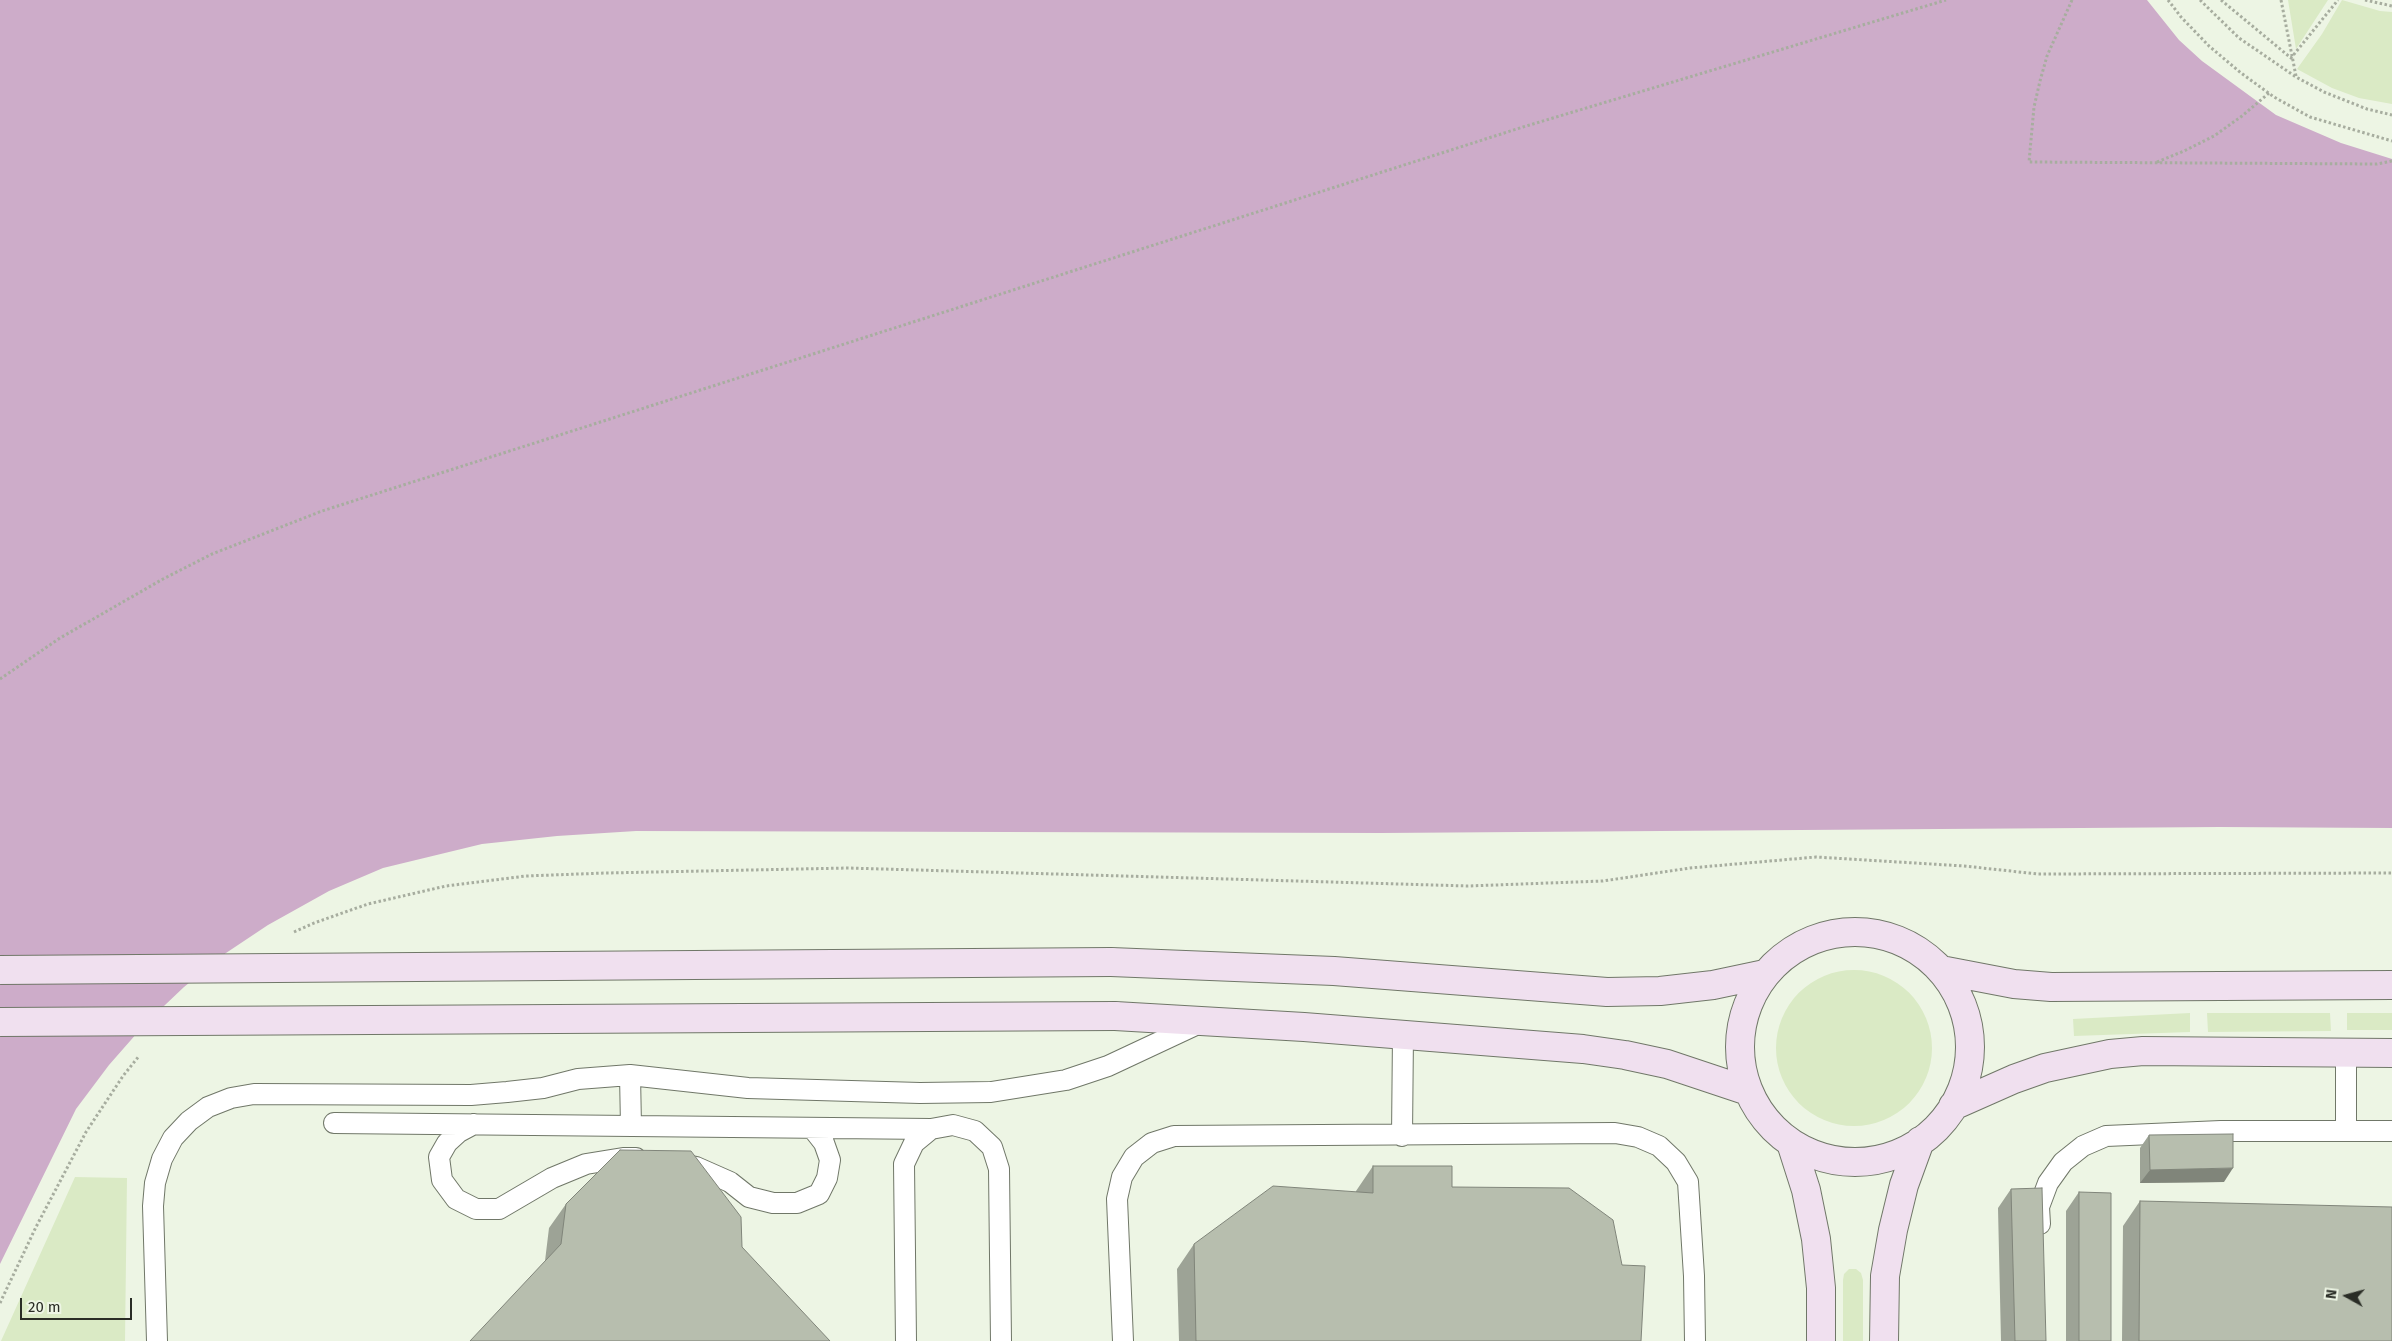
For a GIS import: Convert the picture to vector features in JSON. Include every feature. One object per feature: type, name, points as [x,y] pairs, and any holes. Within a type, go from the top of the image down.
[{"type":"main road","points":[[1863,931],[1885,935],[1906,943],[1924,954],[1941,970],[1955,990],[1964,1012],[1969,1036],[1969,1061],[1963,1084],[1953,1106],[1933,1132],[1920,1141],[1885,1158],[1846,1162],[1818,1156],[1791,1143],[1774,1129],[1759,1111],[1748,1091],[1740,1061],[1741,1030],[1750,1001],[1765,974],[1780,958],[1799,946],[1819,937],[1840,932],[1863,931]]},
{"type":"main road","points":[[0,970],[1111,962],[1334,971],[1607,992],[1687,988],[1765,974]]},
{"type":"main road","points":[[1941,970],[2014,984],[2051,987],[2392,986]]},
{"type":"main road","points":[[0,1022],[1115,1016],[1205,1020],[1583,1049],[1626,1055],[1708,1076],[1748,1091]]},
{"type":"main road","points":[[1953,1106],[2014,1079],[2045,1068],[2110,1054],[2143,1051],[2392,1053]]},
{"type":"main road","points":[[1884,1341],[1885,1276],[1893,1230],[1904,1185],[1920,1141]]},
{"type":"main road","points":[[1791,1143],[1806,1190],[1816,1239],[1821,1288],[1821,1341]]},
{"type":"lane","points":[[157,1341],[153,1206],[155,1183],[162,1159],[173,1138],[189,1121],[208,1107],[231,1098],[254,1094],[471,1095],[516,1091],[578,1079],[630,1075],[748,1088],[920,1093],[991,1092],[1066,1080],[1108,1066],[1205,1020]]},
{"type":"lane","points":[[1402,1136],[1403,1034]]},
{"type":"lane","points":[[2346,1053],[2346,1129]]},
{"type":"lane","points":[[630,1075],[631,1126]]},
{"type":"lane","points":[[334,1123],[813,1129],[931,1129],[953,1125],[975,1131],[992,1147],[1000,1169],[1001,1341]]},
{"type":"lane","points":[[474,1124],[459,1132],[448,1143],[439,1157],[442,1180],[456,1199],[476,1209],[499,1209],[552,1178],[586,1164],[623,1158],[655,1159],[696,1167],[730,1182],[749,1196],[772,1203],[796,1203],[819,1194],[827,1178],[830,1160],[824,1143],[813,1129]]},
{"type":"lane","points":[[906,1341],[904,1164],[914,1143],[931,1129]]},
{"type":"lane","points":[[2040,1245],[2039,1207],[2048,1183],[2063,1162],[2083,1146],[2106,1136],[2221,1131],[2346,1129],[2392,1131]]},
{"type":"lane","points":[[1123,1341],[1118,1199],[1122,1177],[1134,1157],[1152,1143],[1174,1136],[1402,1136],[1615,1133],[1638,1136],[1659,1146],[1676,1162],[1688,1182],[1694,1276],[1695,1341]]},
{"type":"path","points":[[0,679],[60,638],[163,579],[220,551],[322,510],[1523,127],[1946,0]]},
{"type":"path","points":[[2072,0],[2047,56],[2040,81],[2034,107],[2029,162],[2376,164],[2392,161]]},
{"type":"path","points":[[2168,0],[2181,17],[2209,46],[2241,73],[2268,92],[2310,116],[2392,141]]},
{"type":"path","points":[[2200,0],[2239,38],[2296,77],[2324,92],[2367,109],[2392,115]]},
{"type":"path","points":[[2221,0],[2291,58]]},
{"type":"path","points":[[2282,0],[2291,58],[2296,77]]},
{"type":"path","points":[[2291,58],[2338,0]]},
{"type":"path","points":[[2365,0],[2392,6]]},
{"type":"path","points":[[2154,163],[2214,136],[2242,116],[2268,92]]},
{"type":"path","points":[[291,934],[314,923],[368,904],[446,886],[526,876],[848,868],[1468,886],[1603,880],[1690,868],[1816,857],[1936,864],[2038,874],[2392,873]]},
{"type":"path","points":[[0,1303],[36,1227],[86,1132],[122,1076],[144,1050]]},
{"type":"green space","points":[[2288,0],[2328,0],[2296,49]]},
{"type":"green space","points":[[2342,0],[2380,11],[2392,12],[2392,104],[2359,98],[2332,88],[2297,69],[2322,34]]},
{"type":"green space","points":[[1854,970],[1884,976],[1909,993],[1926,1018],[1932,1048],[1926,1078],[1909,1103],[1884,1120],[1854,1126],[1824,1120],[1799,1103],[1782,1078],[1776,1048],[1782,1018],[1799,993],[1824,976]]},
{"type":"green space","points":[[2190,1013],[2190,1032],[2074,1036],[2073,1019]]},
{"type":"green space","points":[[2207,1013],[2330,1013],[2331,1031],[2208,1032]]},
{"type":"green space","points":[[2347,1013],[2392,1013],[2392,1030],[2347,1030]]},
{"type":"green space","points":[[75,1177],[127,1178],[125,1341],[1,1341]]},
{"type":"green space","points":[[1849,1269],[1856,1269],[1861,1273],[1863,1280],[1863,1341],[1843,1341],[1843,1280],[1844,1274]]},
{"type":"shaded area","points":[[0,0],[2147,0],[2179,40],[2202,61],[2276,115],[2341,143],[2392,159],[2392,828],[2220,827],[1381,833],[636,831],[557,836],[482,844],[383,868],[329,891],[268,925],[226,953],[184,987],[145,1024],[109,1065],[76,1109],[0,1264]]},
{"type":"building","points":[[2233,1134],[2233,1168],[2150,1170],[2149,1135]]},
{"type":"building","points":[[620,1150],[691,1151],[741,1217],[742,1247],[830,1341],[470,1341],[561,1244],[566,1204]]},
{"type":"building","points":[[1373,1166],[1452,1166],[1452,1187],[1569,1188],[1613,1220],[1622,1265],[1645,1266],[1641,1341],[1196,1341],[1194,1244],[1273,1186],[1373,1193]]},
{"type":"building","points":[[2042,1188],[2046,1341],[2015,1341],[2011,1189]]},
{"type":"building","points":[[2079,1192],[2111,1193],[2111,1341],[2079,1341]]},
{"type":"building","points":[[2140,1201],[2392,1207],[2392,1341],[2139,1341]]}]
